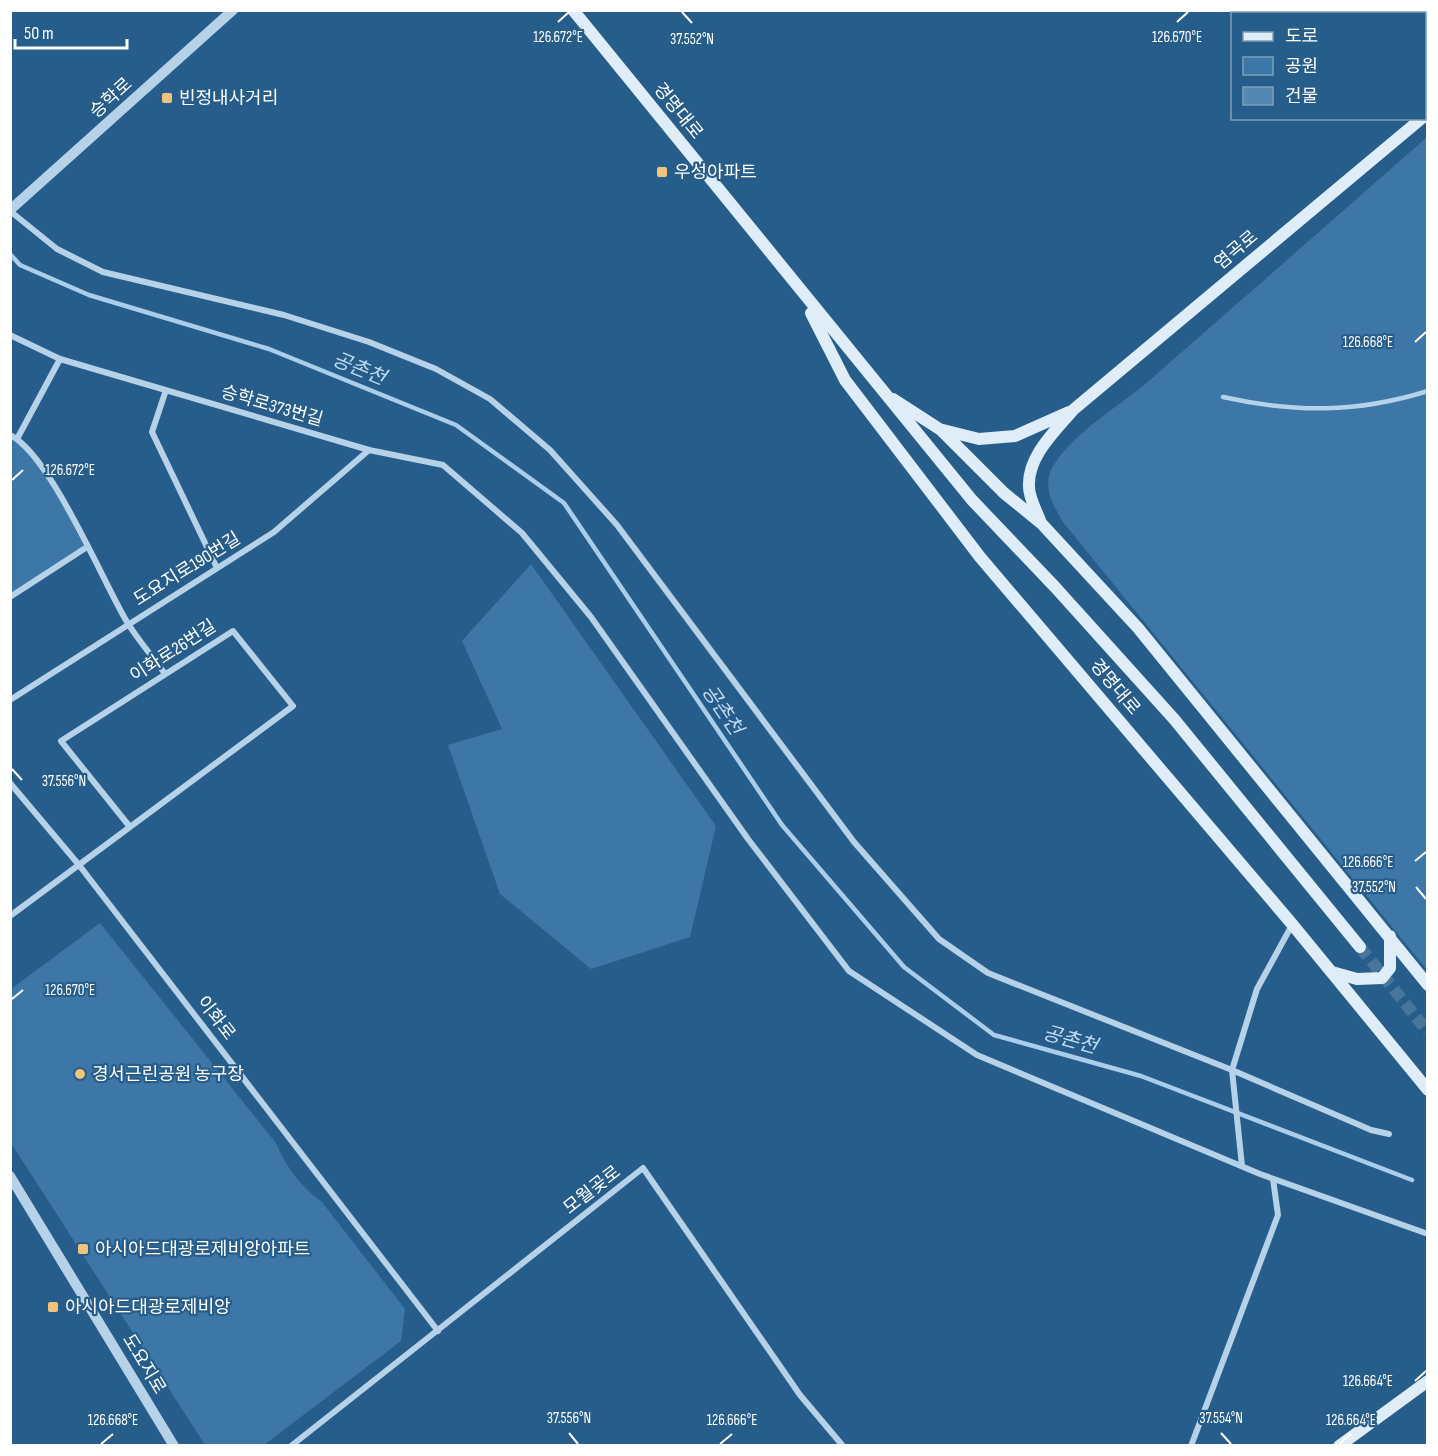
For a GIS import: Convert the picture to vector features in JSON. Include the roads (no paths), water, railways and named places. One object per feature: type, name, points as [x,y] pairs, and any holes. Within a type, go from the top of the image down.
[{"type":"main road","name":"경명대로","points":[[573,10],[799,291],[972,500],[1055,587],[1174,719],[1360,946]]},
{"type":"main road","name":"염곡로","points":[[1041,523],[1029,488],[1030,470],[1048,439],[1073,410],[1420,120]]},
{"type":"main road","name":"경명대로","points":[[799,291],[845,380],[980,557],[1292,924],[1428,1090]]},
{"type":"main road","name":"경명대로","points":[[883,393],[941,430],[1004,494],[1041,523],[1137,628],[1390,936],[1428,986]]},
{"type":"main road","name":"염곡로","points":[[941,430],[979,439],[1015,436],[1073,410]]},
{"type":"main road","points":[[1331,971],[1357,980],[1382,978],[1390,968],[1390,936]]},
{"type":"main road","points":[[1340,1446],[1428,1381]]},
{"type":"street","name":"승학로","points":[[10,210],[233,10]]},
{"type":"street","points":[[10,210],[57,249],[103,272],[284,315],[369,342],[436,369],[490,399],[550,450],[617,525],[854,842],[939,939],[988,973],[1232,1070],[1371,1130],[1389,1134]]},
{"type":"street","name":"승학로373번길","points":[[10,335],[60,359],[369,450],[443,465],[522,533],[591,617],[748,839],[849,971],[977,1054],[1274,1179],[1428,1234]]},
{"type":"street","points":[[60,359],[14,437],[45,468],[128,624],[165,674]]},
{"type":"street","points":[[166,390],[152,432],[217,568]]},
{"type":"street","name":"도요지로190번길","points":[[10,700],[274,532],[369,450]]},
{"type":"street","points":[[10,597],[87,547]]},
{"type":"street","name":"이화로26번길","points":[[10,916],[130,828],[293,706],[233,631],[61,741],[130,828]]},
{"type":"street","name":"이화로","points":[[10,783],[79,865],[438,1331]]},
{"type":"street","points":[[1242,1166],[1232,1070],[1257,989],[1292,924]]},
{"type":"street","name":"모월곶로","points":[[291,1446],[643,1168],[800,1395],[843,1446]]},
{"type":"street","name":"도요지로","points":[[10,1176],[174,1446]]},
{"type":"street","points":[[1191,1446],[1278,1215],[1274,1179]]},
{"type":"lane","points":[[1223,397],[1269,407],[1318,410],[1390,403],[1428,391]]},
{"type":"waterway","name":"공촌천","points":[[10,254],[20,265],[89,295],[269,349],[456,425],[564,503],[782,825],[904,967],[994,1035],[1141,1076],[1412,1180]]},
{"type":"tunnel","points":[[1360,947],[1428,1032]]},
{"type":"place","name":"빈정내사거리","points":[[167,98]]},
{"type":"place","name":"우성아파트","points":[[662,172]]},
{"type":"place","name":"경서근린공원 농구장","points":[[80,1074]]},
{"type":"place","name":"아시아드대광로제비앙아파트","points":[[83,1249]]},
{"type":"place","name":"아시아드대광로제비앙","points":[[53,1307]]}]
